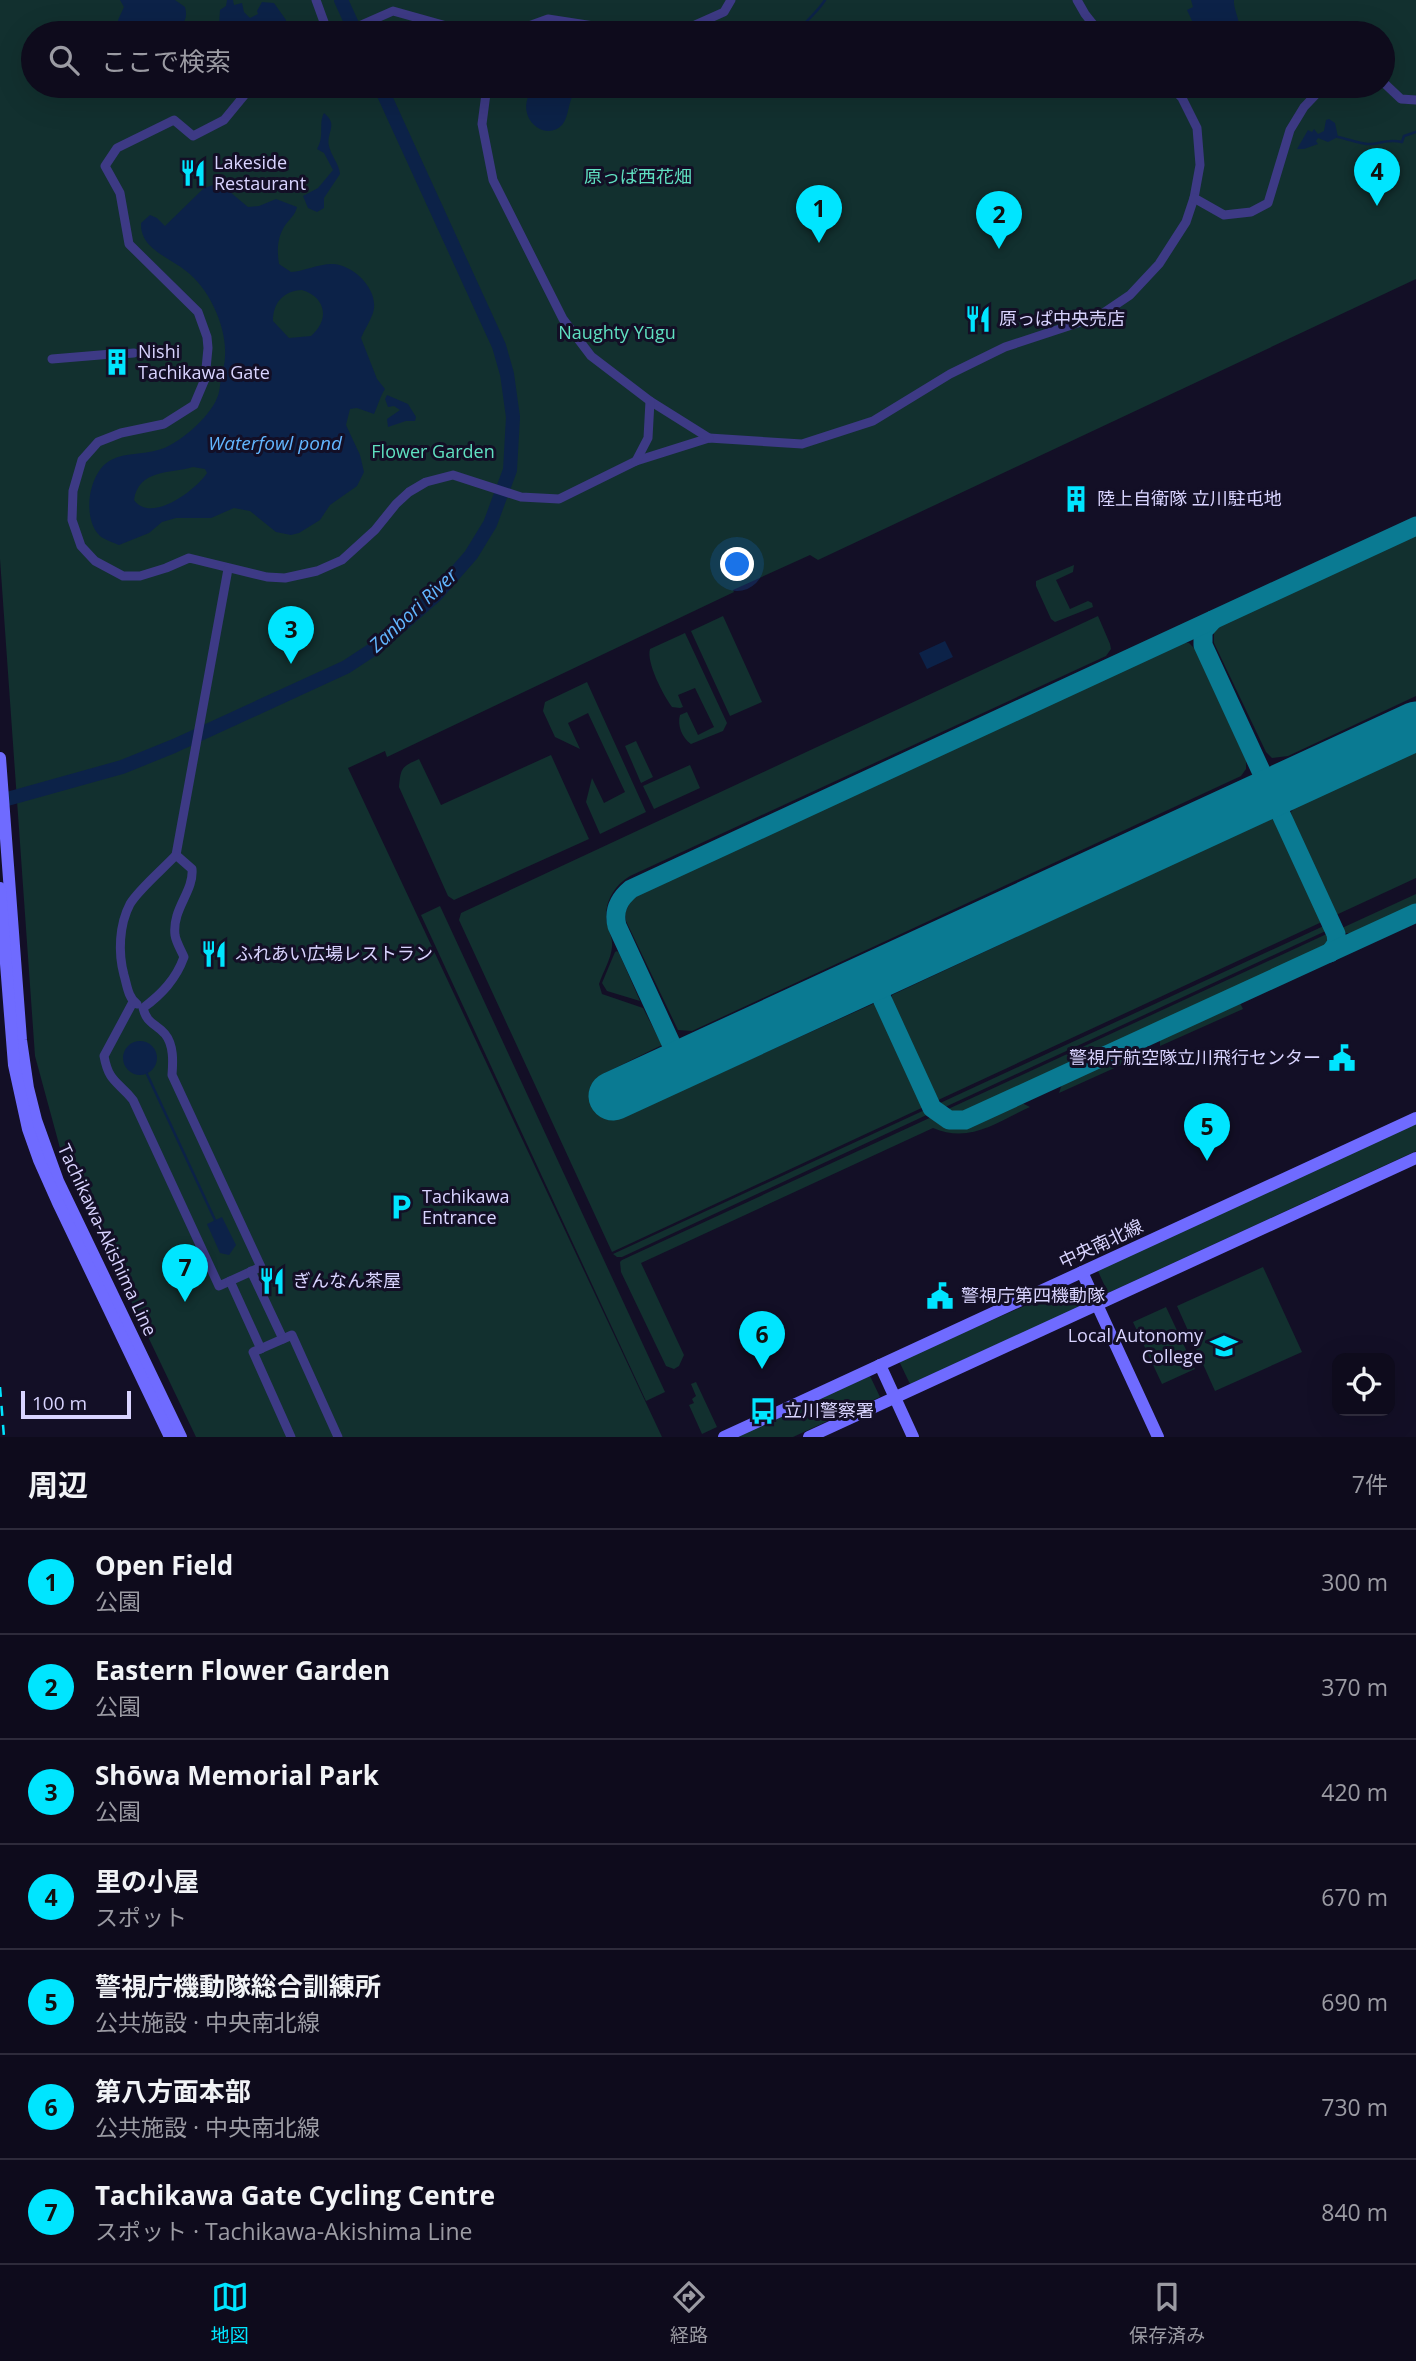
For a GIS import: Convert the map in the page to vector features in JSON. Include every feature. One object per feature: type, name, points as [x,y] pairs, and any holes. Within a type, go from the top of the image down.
[{"type":"main road","name":"Tachikawa-Akishima Line","points":[[0,758],[4,819],[3,897],[14,1065],[28,1129],[54,1195],[170,1437]]},
{"type":"main road","name":"Tachikawa-Akishima Line","points":[[3,897],[22,1056],[41,1137],[66,1199],[181,1437]]},
{"type":"main road","name":"中央南北線","points":[[724,1437],[1416,1118]]},
{"type":"main road","points":[[809,1437],[1416,1158]]},
{"type":"main road","points":[[1082,1272],[1158,1437]]},
{"type":"main road","points":[[880,1365],[914,1437]]},
{"type":"street","points":[[316,0],[324,21]]},
{"type":"street","points":[[704,21],[724,12],[731,0]]},
{"type":"street","points":[[1077,0],[1091,21]]},
{"type":"street","points":[[370,21],[393,11],[425,21]]},
{"type":"street","points":[[543,21],[561,21]]},
{"type":"street","points":[[1395,93],[1401,99],[1416,100]]},
{"type":"street","points":[[242,98],[224,120],[193,136],[174,120],[117,148],[105,166],[120,193],[129,244],[198,313],[207,337],[205,379],[194,405],[164,424],[121,433],[98,442],[82,460],[73,491],[72,520],[81,546],[95,561],[123,576],[140,576],[189,558],[267,578],[285,578],[317,571],[342,560],[375,530],[402,498],[426,482],[453,475],[521,497],[559,499],[636,461],[709,438],[802,444],[873,421],[950,374],[1005,347],[1099,316],[1130,295],[1170,249],[1186,222],[1194,198],[1200,165],[1196,128],[1182,98]]},
{"type":"street","points":[[486,98],[482,124],[493,180],[563,319],[592,356],[650,401],[709,438]]},
{"type":"street","points":[[1194,198],[1224,215],[1251,212],[1268,204],[1290,130],[1313,98]]},
{"type":"street","points":[[52,359],[134,353]]},
{"type":"street","points":[[636,461],[648,438],[650,401]]},
{"type":"street","points":[[133,1002],[103,1056],[107,1072],[117,1086],[133,1100],[219,1286],[261,1267],[172,1075],[171,1046],[166,1035],[146,1018],[143,1008],[133,1002],[120,960],[121,933],[131,904],[176,855],[228,569]]},
{"type":"street","points":[[143,1008],[177,975],[184,957],[175,937],[177,911],[193,879],[192,869],[176,855]]},
{"type":"street","points":[[251,1271],[283,1339]]},
{"type":"street","points":[[230,1281],[261,1349]]},
{"type":"street","points":[[291,1437],[253,1352],[292,1335],[338,1437]]},
{"type":"green space","points":[[0,0],[1416,0],[1416,279],[818,560],[810,555],[387,757],[385,751],[348,768],[662,1437],[196,1437],[63,1159],[35,1056],[0,559]]},
{"type":"green space","points":[[1416,534],[1416,696],[1288,756],[1272,758],[1266,752],[1214,643],[1214,630]]},
{"type":"green space","points":[[1074,565],[1073,572],[1056,580],[1070,609],[1088,601],[1093,607],[1055,622],[1051,619],[1036,581]]},
{"type":"green space","points":[[723,616],[762,702],[730,716],[691,631]]},
{"type":"green space","points":[[1098,616],[1111,649],[1106,656],[630,876],[614,891],[608,903],[606,917],[612,947],[599,984],[602,994],[643,1008],[662,1045],[603,1074],[623,1117],[875,1003],[882,1008],[928,1105],[612,1252],[459,920],[461,913]]},
{"type":"green space","points":[[685,633],[727,723],[723,731],[691,744],[681,731],[680,715],[687,712],[698,735],[714,727],[695,688],[678,695],[683,707],[672,707],[656,678],[649,655],[650,649]]},
{"type":"green space","points":[[1183,642],[1189,643],[1195,649],[1246,760],[1246,769],[1241,776],[692,1031],[678,1030],[626,921],[625,913],[632,898]]},
{"type":"green space","points":[[587,682],[646,812],[600,834],[586,802],[592,778],[604,803],[625,792],[588,713],[568,723],[580,749],[555,737],[543,711],[545,702]]},
{"type":"green space","points":[[636,741],[653,777],[641,783],[625,746]]},
{"type":"green space","points":[[1416,751],[1416,878],[1336,915],[1293,823],[1291,812],[1296,806]]},
{"type":"green space","points":[[551,755],[589,839],[454,900],[448,896],[399,787],[403,769],[419,759],[441,805]]},
{"type":"green space","points":[[690,765],[700,788],[654,809],[643,786]]},
{"type":"green space","points":[[1274,818],[1282,825],[1326,920],[936,1101],[891,1005],[892,995]]},
{"type":"green space","points":[[1416,894],[1416,905],[1355,933],[1345,933],[1342,928]]},
{"type":"green space","points":[[440,906],[665,1392],[646,1401],[421,915]]},
{"type":"green space","points":[[1328,924],[1330,929],[943,1108],[938,1104]]},
{"type":"green space","points":[[1331,932],[1333,940],[1328,946],[976,1109],[961,1113],[946,1110]]},
{"type":"green space","points":[[617,951],[640,1001],[607,991],[602,983]]},
{"type":"green space","points":[[1239,1001],[1243,1009],[1160,1046],[1160,1035]]},
{"type":"green space","points":[[1120,1055],[1130,1061],[1059,1093],[1063,1081]]},
{"type":"green space","points":[[1018,1101],[1030,1107],[971,1132],[959,1134],[933,1128],[641,1263],[684,1355],[679,1366],[674,1369],[666,1366],[621,1272],[622,1260],[936,1115],[945,1121],[966,1123],[988,1116]]},
{"type":"green space","points":[[929,1108],[933,1112],[622,1257],[613,1254]]},
{"type":"green space","points":[[1416,1122],[1416,1151],[1108,1293],[1097,1269]]},
{"type":"green space","points":[[1263,1267],[1302,1352],[1215,1391],[1177,1306]]},
{"type":"green space","points":[[1070,1286],[1080,1307],[910,1384],[899,1361]]},
{"type":"green space","points":[[1166,1307],[1195,1369],[1162,1384],[1133,1322]]},
{"type":"green space","points":[[870,1376],[880,1397],[793,1437],[734,1437]]},
{"type":"green space","points":[[696,1382],[717,1427],[702,1434],[689,1405],[694,1403],[692,1399],[696,1396],[691,1384]]},
{"type":"water","points":[[120,0],[175,0],[185,7],[186,17],[184,21],[118,21],[124,7]]},
{"type":"water","points":[[227,0],[233,0],[234,5],[242,3],[244,12],[250,18],[258,14],[262,2],[274,3],[286,21],[219,21],[220,10],[226,6]]},
{"type":"water","points":[[1191,0],[1234,0],[1239,21],[1192,21],[1187,10],[1193,7]]},
{"type":"water","points":[[528,98],[572,98],[566,118],[555,130],[547,131],[532,123],[526,107]]},
{"type":"water","points":[[324,113],[331,121],[329,146],[340,174],[324,198],[324,208],[317,212],[308,208],[303,196],[318,188],[333,170],[324,153],[317,149]]},
{"type":"water","points":[[1326,120],[1335,123],[1338,137],[1328,142],[1318,138],[1318,144],[1297,149],[1308,130],[1312,132],[1314,129],[1318,134],[1324,131]]},
{"type":"water","name":"Waterfowl pond","points":[[213,185],[224,187],[248,207],[276,199],[297,207],[280,236],[279,264],[291,272],[334,264],[350,269],[364,281],[373,296],[374,305],[372,316],[361,338],[377,379],[385,389],[374,414],[357,408],[350,409],[346,425],[360,455],[364,472],[357,486],[330,505],[320,520],[299,533],[291,535],[276,532],[250,511],[234,508],[211,518],[176,518],[162,522],[149,533],[119,545],[100,536],[94,528],[89,507],[97,474],[103,466],[117,457],[152,452],[174,443],[208,414],[219,393],[225,345],[215,309],[194,278],[150,246],[142,232],[141,223],[150,215],[165,226],[204,188]],"holes":[[[302,290],[316,298],[323,310],[323,316],[311,336],[289,338],[273,321],[275,308],[285,295]],[[193,467],[205,469],[207,473],[193,488],[173,502],[151,508],[134,500],[142,483],[156,474]]]},
{"type":"water","name":"Waterfowl pond","points":[[387,395],[408,404],[416,417],[415,421],[388,427],[387,419],[400,410],[394,406],[388,407],[385,399]]},
{"type":"water","points":[[945,641],[953,657],[927,669],[919,653]]},
{"type":"water","points":[[140,1041],[152,1046],[157,1058],[152,1070],[140,1075],[128,1070],[123,1058],[128,1046]]},
{"type":"water","points":[[222,1217],[236,1245],[229,1255],[220,1253],[207,1224]]},
{"type":"waterway","name":"Zanbori River","points":[[341,0],[351,21]]},
{"type":"waterway","points":[[807,21],[825,0]]},
{"type":"waterway","name":"Zanbori River","points":[[0,801],[122,767],[346,667],[375,648],[436,595],[471,555],[490,524],[510,470],[513,417],[507,374],[499,346],[385,98]]},
{"type":"waterway","points":[[1338,137],[1372,144],[1402,142],[1404,136],[1416,132]]},
{"type":"waterway","points":[[147,1074],[215,1220]]},
{"type":"taxiway","points":[[681,1065],[617,926],[618,905],[631,889],[1416,526]]},
{"type":"taxiway","points":[[1213,620],[1203,631],[1203,645],[1336,934],[1337,943],[1330,953]]},
{"type":"taxiway","points":[[872,977],[932,1108],[949,1120],[965,1120],[1416,913]]},
{"type":"runway","points":[[613,1096],[1416,726]]},
{"type":"railway","points":[[0,1387],[4,1437]]},
{"type":"place","name":"Lakeside Restaurant","points":[[193,173]]},
{"type":"place","name":"里の小屋","points":[[1377,206]]},
{"type":"place","name":"Open Field","points":[[819,243]]},
{"type":"place","name":"Eastern Flower Garden","points":[[999,249]]},
{"type":"place","name":"原っぱ中央売店","points":[[978,319]]},
{"type":"place","name":"Nishi Tachikawa Gate","points":[[117,362]]},
{"type":"place","name":"陸上自衛隊 立川駐屯地","points":[[1076,499]]},
{"type":"place","name":"Shōwa Memorial Park","points":[[291,664]]},
{"type":"place","name":"ふれあい広場レストラン","points":[[214,954]]},
{"type":"place","name":"警視庁航空隊立川飛行センター","points":[[1342,1058]]},
{"type":"place","name":"警視庁機動隊総合訓練所","points":[[1207,1161]]},
{"type":"place","name":"Tachikawa Entrance","points":[[401,1207]]},
{"type":"place","name":"ぎんなん茶屋","points":[[272,1281]]},
{"type":"place","name":"警視庁第四機動隊","points":[[940,1296]]},
{"type":"place","name":"Tachikawa Gate Cycling Centre","points":[[185,1302]]},
{"type":"place","name":"Local Autonomy College","points":[[1224,1346]]},
{"type":"place","name":"第八方面本部","points":[[762,1369]]},
{"type":"place","name":"立川警察署","points":[[763,1411]]},
{"type":"park label","name":"原っぱ西花畑","points":[[638,177]]},
{"type":"park label","name":"Naughty Yūgu","points":[[617,333]]},
{"type":"park label","name":"Flower Garden","points":[[433,452]]}]
